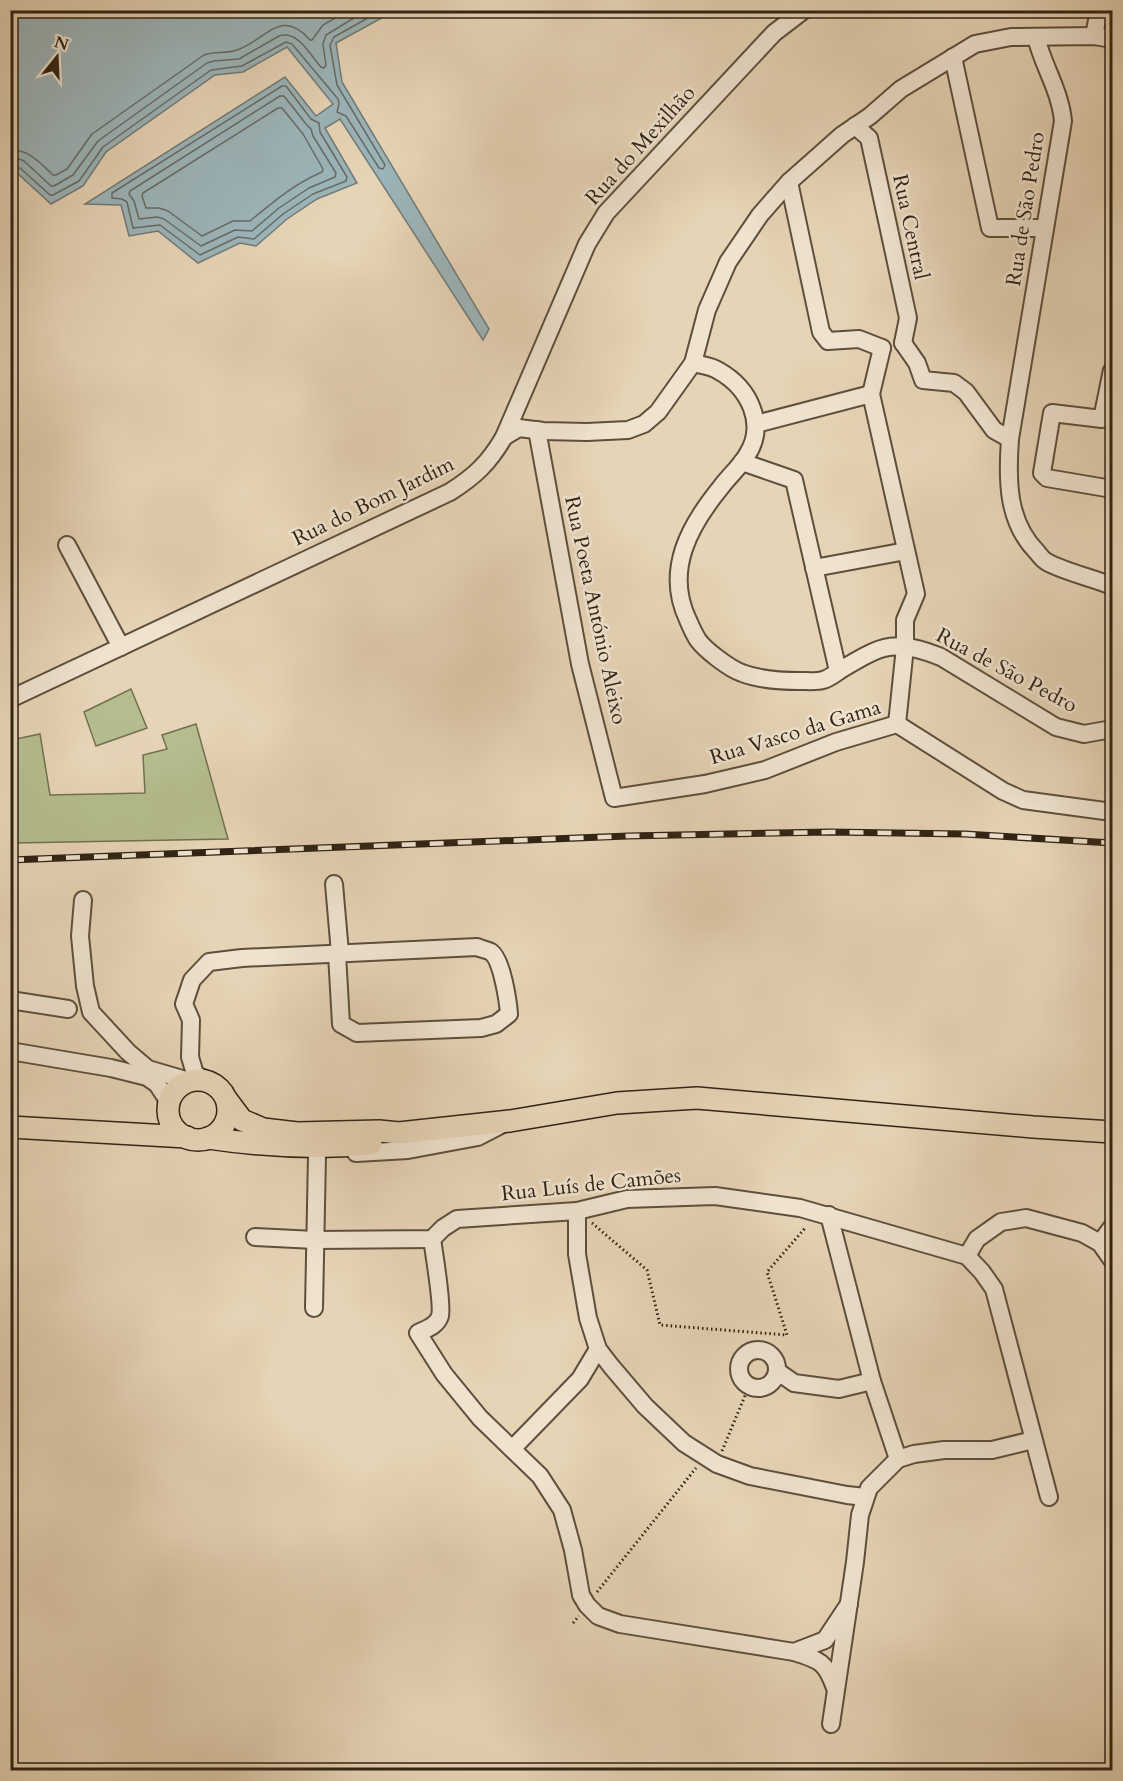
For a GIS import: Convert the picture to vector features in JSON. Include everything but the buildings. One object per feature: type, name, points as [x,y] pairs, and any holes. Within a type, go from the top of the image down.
[{"type":"main road","points":[[13,1127],[129,1129],[150,1126],[161,1119],[167,1102],[179,1086],[181,1078],[202,1080],[219,1087],[242,1120],[263,1128],[297,1133],[379,1131],[399,1133],[510,1121],[617,1103],[697,1098],[1113,1132]]},
{"type":"main road","points":[[167,1102],[173,1127],[181,1135],[197,1138],[215,1135],[224,1125],[228,1113],[227,1100]]},
{"type":"main road","points":[[13,1127],[288,1146],[337,1147],[472,1133],[510,1121]]},
{"type":"main road","points":[[1033,1127],[1113,1122]]},
{"type":"street","name":"Rua do Mexilhão","points":[[504,437],[587,244],[606,213],[774,33],[804,10]]},
{"type":"street","points":[[1094,36],[1099,10]]},
{"type":"street","points":[[504,437],[519,428],[587,432],[628,430],[644,424],[658,412],[693,363],[707,310],[728,262],[760,215],[789,182],[842,135],[870,116],[901,89],[975,44],[1011,37],[1094,36],[1113,39]]},
{"type":"street","name":"Rua de São Pedro","points":[[1036,37],[1039,52],[1055,86],[1063,121],[1010,439],[1008,470],[1010,494],[1015,517],[1025,541],[1046,561],[1113,586]]},
{"type":"street","points":[[953,57],[990,228],[1045,228]]},
{"type":"street","name":"Rua Central","points":[[870,116],[869,138],[908,318],[903,343]]},
{"type":"street","points":[[855,126],[869,138]]},
{"type":"street","points":[[789,182],[821,332],[828,341],[859,339],[882,348],[903,343],[917,363],[923,380],[954,383],[966,392],[994,430],[1010,439]]},
{"type":"street","points":[[700,338],[718,370]]},
{"type":"street","points":[[882,348],[871,394],[916,594],[905,620],[905,647],[897,724]]},
{"type":"street","points":[[693,363],[718,370],[734,381],[748,397],[756,424],[871,394]]},
{"type":"street","points":[[1113,370],[1102,419],[1052,413],[1042,473],[1047,478],[1113,489]]},
{"type":"street","name":"Rua de São Pedro","points":[[756,424],[748,455],[703,510],[681,554],[678,587],[687,618],[699,642],[741,673],[768,680],[794,681],[823,680],[884,648],[921,649],[941,657],[1056,727],[1084,734],[1113,729]]},
{"type":"street","name":"Rua Poeta António Aleixo","points":[[537,430],[580,664],[614,798]]},
{"type":"street","name":"Rua do Bom Jardim","points":[[10,699],[450,492],[471,479],[493,456],[504,437]]},
{"type":"street","points":[[742,462],[794,480],[838,671]]},
{"type":"street","points":[[67,545],[121,647]]},
{"type":"street","points":[[814,568],[906,552]]},
{"type":"street","name":"Rua Vasco da Gama","points":[[614,798],[705,784],[765,770],[836,742],[897,724],[1003,791],[1023,800],[1113,812]]},
{"type":"street","points":[[128,1052],[148,1069],[181,1078],[187,1026],[184,1004],[192,980],[208,963],[242,958],[339,954],[477,947],[492,952],[498,962],[508,1001],[508,1014],[496,1024],[482,1028],[357,1033],[341,1024],[339,954],[334,884]]},
{"type":"street","points":[[83,900],[80,936],[85,986],[91,1012],[128,1052],[147,1077],[157,1084],[167,1102]]},
{"type":"street","points":[[10,999],[68,1009]]},
{"type":"street","points":[[184,1004],[191,1020],[190,1057],[195,1074],[210,1082]]},
{"type":"street","points":[[10,1051],[111,1068],[147,1077]]},
{"type":"street","points":[[111,1068],[128,1052]]},
{"type":"street","points":[[288,1146],[317,1155],[408,1150],[478,1137],[510,1121]]},
{"type":"street","points":[[314,1308],[317,1155]]},
{"type":"street","name":"Rua Luís de Camões","points":[[432,1239],[457,1219],[577,1211],[627,1199],[715,1196],[800,1208],[967,1256]]},
{"type":"street","points":[[577,1211],[577,1254],[588,1318],[598,1349],[645,1406],[684,1443],[717,1464],[750,1476],[866,1497]]},
{"type":"street","points":[[829,1215],[872,1381],[898,1459]]},
{"type":"street","points":[[1049,1497],[994,1289],[967,1256],[977,1239],[1000,1222],[1026,1218],[1082,1233],[1100,1243],[1113,1260]]},
{"type":"street","points":[[1100,1243],[1113,1227]]},
{"type":"street","points":[[255,1237],[432,1239],[440,1316],[432,1327],[418,1333],[451,1383],[480,1418],[540,1476],[562,1510],[573,1550],[581,1595],[586,1605],[598,1616],[620,1624],[794,1652],[816,1659],[829,1671],[836,1691]]},
{"type":"street","points":[[513,1448],[580,1379],[598,1349]]},
{"type":"street","points":[[758,1350],[770,1354],[777,1371],[775,1377],[761,1389],[748,1386],[743,1383],[738,1371],[746,1354],[758,1350]]},
{"type":"street","points":[[777,1371],[794,1383],[839,1389],[872,1381]]},
{"type":"street","points":[[831,1724],[860,1515],[869,1488],[898,1459],[914,1454],[944,1450],[992,1450],[1033,1440]]},
{"type":"street","points":[[794,1652],[825,1640],[849,1604]]},
{"type":"path","points":[[577,1211],[647,1270],[660,1324],[787,1335],[767,1272],[806,1227]]},
{"type":"path","points":[[573,1623],[698,1465],[711,1473],[717,1464],[748,1386]]},
{"type":"green space","points":[[131,689],[147,728],[96,746],[84,712]]},
{"type":"green space","points":[[196,724],[228,839],[15,843],[11,817],[11,740],[40,734],[50,795],[145,793],[143,755],[167,749],[162,735]]},
{"type":"water","points":[[11,10],[387,11],[389,14],[336,43],[342,82],[489,329],[483,340],[340,119],[325,128],[357,183],[317,199],[287,219],[256,246],[240,243],[198,263],[158,231],[129,236],[121,205],[85,204],[285,77],[316,116],[333,104],[287,47],[243,72],[215,75],[106,152],[83,186],[51,204],[16,172],[11,173]]},
{"type":"railway","points":[[10,860],[628,836],[829,832],[965,834],[1112,843]]}]
